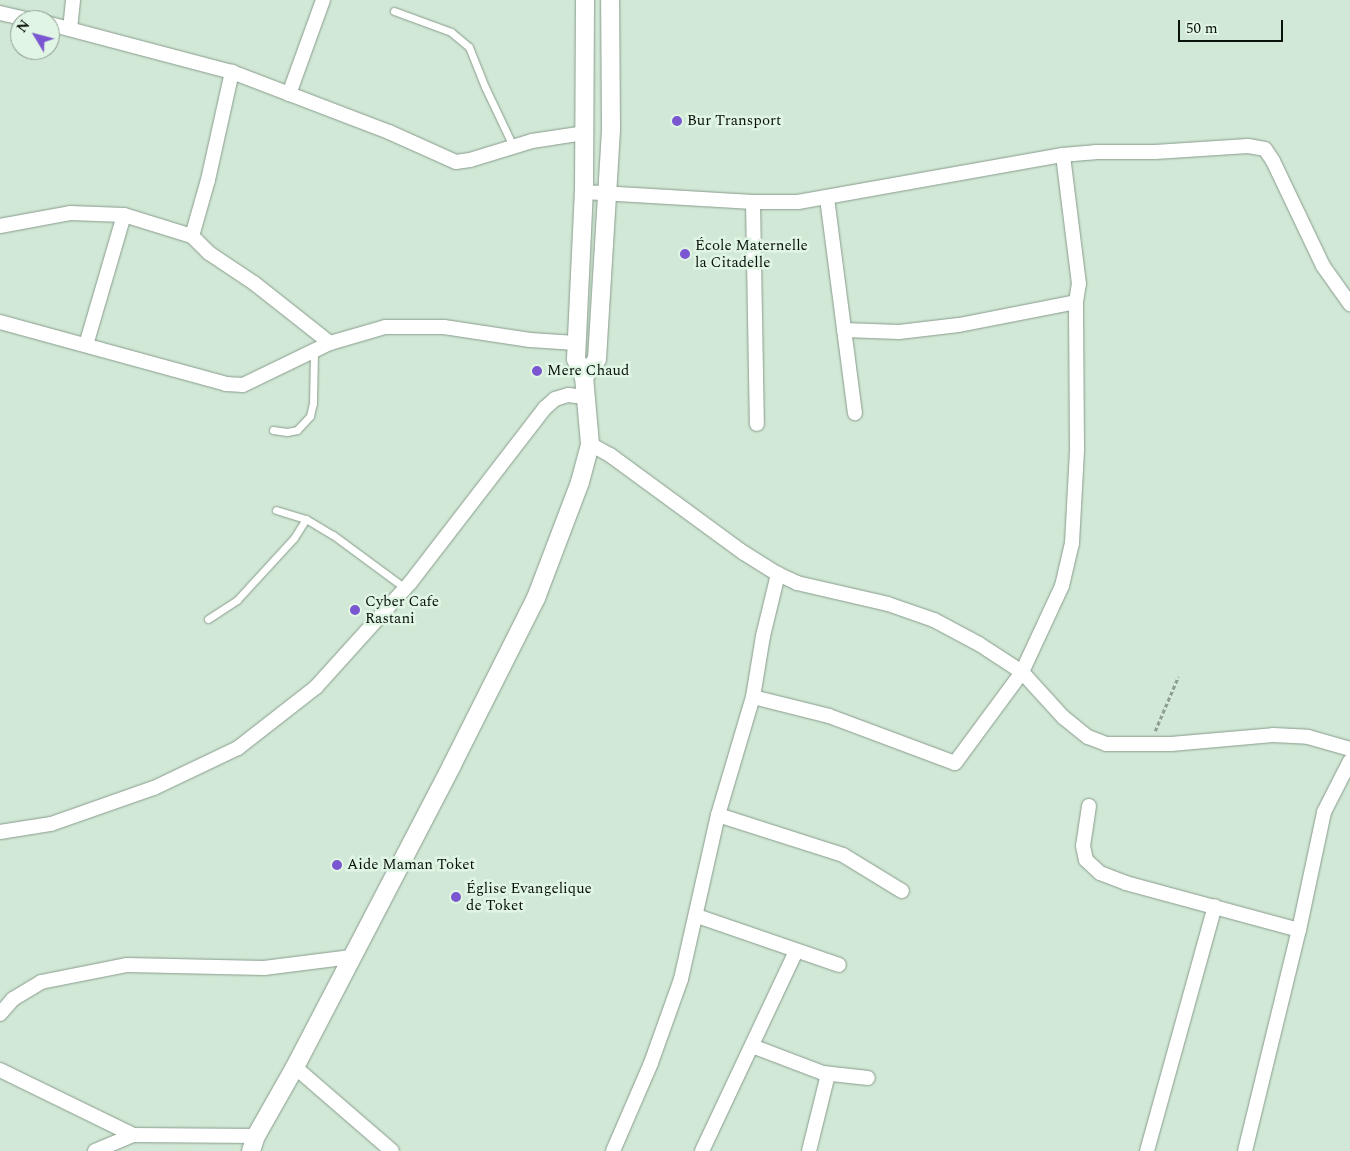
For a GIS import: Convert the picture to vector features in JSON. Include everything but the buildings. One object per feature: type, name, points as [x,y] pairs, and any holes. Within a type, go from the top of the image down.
[{"type":"street","points":[[70,29],[73,0]]},
{"type":"street","points":[[289,94],[323,0]]},
{"type":"street","points":[[0,1070],[133,1135],[253,1143],[295,1067],[452,765],[536,598],[580,482],[590,444],[584,377],[576,359],[584,192],[585,0]]},
{"type":"street","points":[[584,377],[597,359],[611,129],[610,0]]},
{"type":"street","points":[[60,26],[232,72],[389,132],[456,162],[532,141],[585,133]]},
{"type":"street","points":[[192,236],[208,180],[232,72]]},
{"type":"street","points":[[584,192],[752,202],[798,202],[1063,154],[1155,152],[1248,146],[1264,149],[1282,178],[1324,266],[1350,304]]},
{"type":"street","points":[[753,696],[830,716],[955,763],[1022,672],[1046,624],[1062,586],[1072,543],[1077,450],[1076,302],[1079,284],[1063,154]]},
{"type":"street","points":[[827,198],[855,413]]},
{"type":"street","points":[[752,202],[757,424]]},
{"type":"street","points":[[0,226],[70,213],[124,215],[192,236],[209,253],[254,283],[330,343]]},
{"type":"street","points":[[86,345],[124,215]]},
{"type":"street","points":[[844,330],[899,332],[959,325],[1076,302]]},
{"type":"street","points":[[0,322],[226,384],[243,385],[330,343],[384,327],[444,327],[530,340],[576,343]]},
{"type":"street","points":[[0,832],[51,824],[154,788],[238,748],[316,688],[405,588],[545,408],[555,399],[568,395],[585,397]]},
{"type":"street","points":[[590,444],[610,455],[744,553],[778,574],[797,583],[888,604],[934,620],[979,644],[1022,672],[1063,717],[1088,737],[1106,744],[1150,744],[1274,735],[1308,737],[1350,749]]},
{"type":"street","points":[[612,1151],[651,1063],[681,979],[697,916],[718,815],[753,696],[763,636],[778,574]]},
{"type":"street","points":[[1245,1151],[1299,930],[1324,812],[1350,761]]},
{"type":"street","points":[[1089,806],[1084,846],[1086,860],[1100,873],[1126,883],[1299,930]]},
{"type":"street","points":[[718,815],[843,854],[902,891]]},
{"type":"street","points":[[1147,1151],[1215,906]]},
{"type":"street","points":[[697,916],[839,965]]},
{"type":"street","points":[[702,1151],[796,951]]},
{"type":"street","points":[[0,1014],[13,999],[41,982],[127,965],[264,968],[351,957]]},
{"type":"street","points":[[752,1046],[828,1074],[868,1078]]},
{"type":"street","points":[[295,1067],[392,1151]]},
{"type":"street","points":[[809,1151],[828,1074]]},
{"type":"street","points":[[95,1151],[133,1135]]},
{"type":"lane","points":[[394,11],[451,32],[469,47],[485,87],[513,146]]},
{"type":"lane","points":[[273,430],[287,432],[297,430],[310,416],[313,403],[314,350]]},
{"type":"lane","points":[[276,510],[306,519],[405,588]]},
{"type":"lane","points":[[208,619],[237,600],[294,538],[306,519]]},
{"type":"path","points":[[1150,744],[1178,678]]},
{"type":"place","name":"Bur Transport","points":[[677,121]]},
{"type":"place","name":"École Maternelle la Citadelle","points":[[685,254]]},
{"type":"place","name":"Mere Chaud","points":[[537,371]]},
{"type":"place","name":"Cyber Cafe Rastani","points":[[355,610]]},
{"type":"place","name":"Aide Maman Toket","points":[[337,865]]},
{"type":"place","name":"Église Evangelique de Toket","points":[[456,897]]}]
